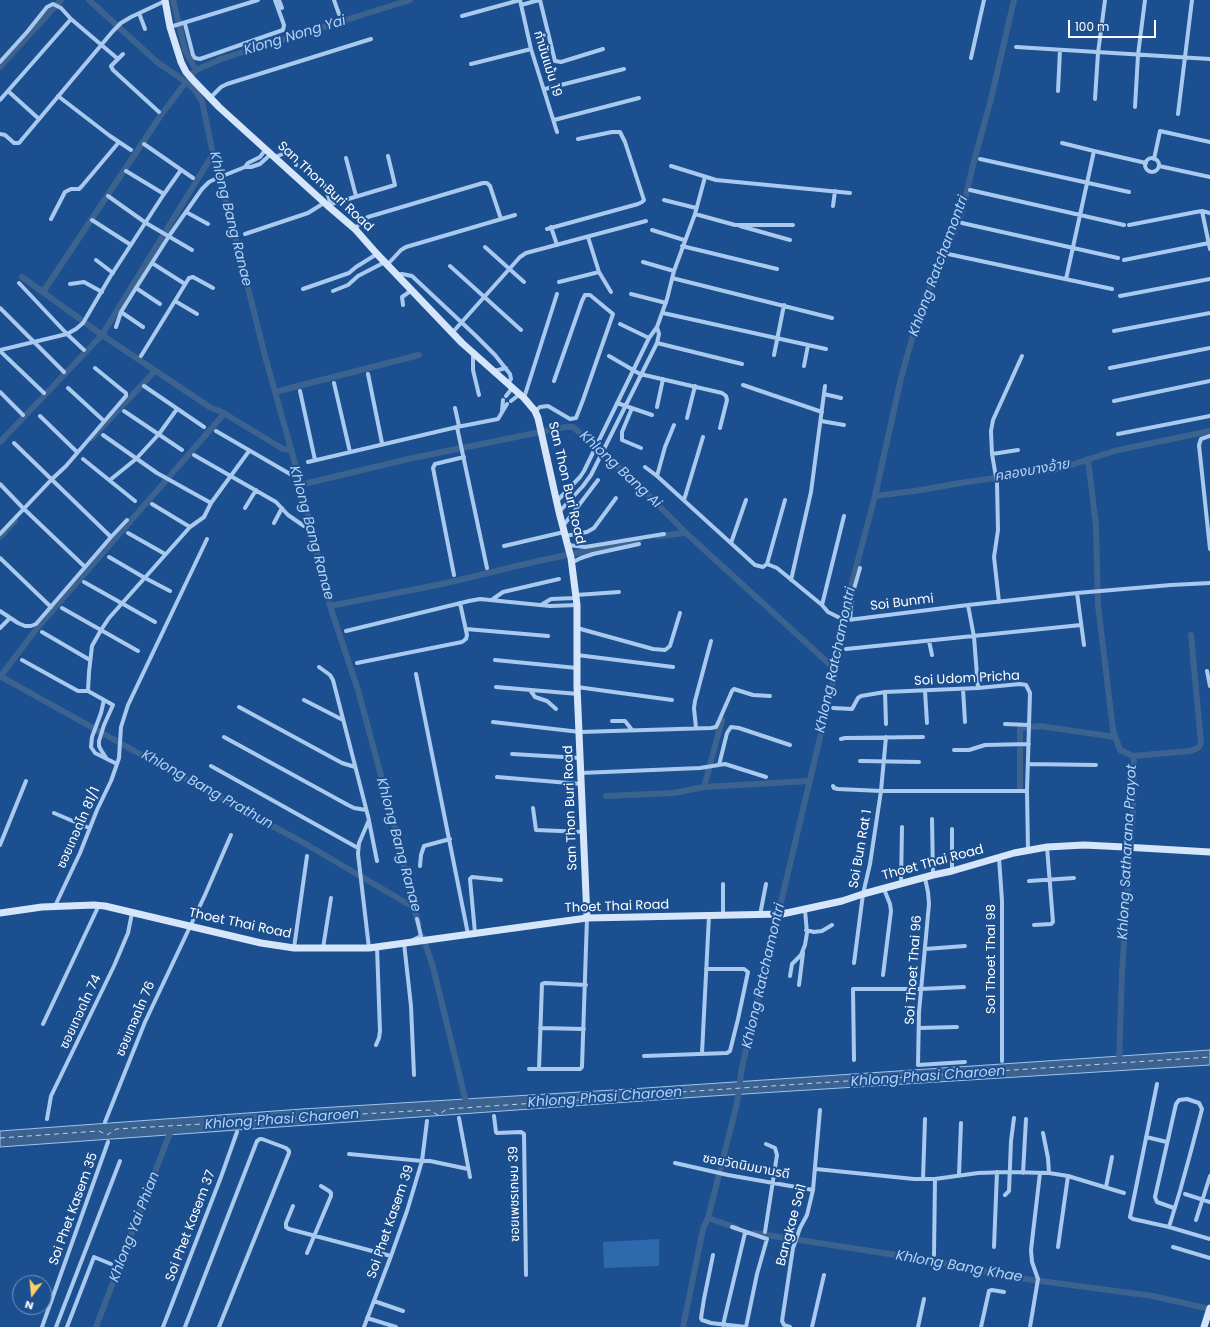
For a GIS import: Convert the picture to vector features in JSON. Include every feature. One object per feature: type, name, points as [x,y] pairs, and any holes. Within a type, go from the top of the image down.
[{"type":"main road","name":"San Thon Buri Road","points":[[165,0],[181,62],[186,72],[193,80],[210,98],[355,229],[452,333],[522,396],[535,411],[542,434],[570,555],[576,599],[580,758],[588,918]]},
{"type":"main road","name":"Thoet Thai Road","points":[[0,914],[17,910],[55,906],[99,905],[241,939],[294,948],[373,947],[588,918],[760,916],[782,914],[842,902],[863,894],[933,875],[952,872],[1028,850],[1047,847],[1084,845],[1124,846],[1210,852]]},
{"type":"main road","points":[[1204,1327],[1209,1311]]},
{"type":"street","points":[[0,134],[5,135],[14,143],[19,143],[121,23],[165,0]]},
{"type":"street","points":[[173,27],[258,0]]},
{"type":"street","points":[[184,24],[193,55],[195,58],[200,59],[283,30],[284,25],[274,0]]},
{"type":"street","points":[[279,0],[282,8]]},
{"type":"street","points":[[334,0],[339,14]]},
{"type":"street","points":[[462,16],[520,0]]},
{"type":"street","name":"กำนันแม้น 19","points":[[520,0],[531,49],[557,132]]},
{"type":"street","points":[[521,6],[539,0],[555,61],[561,62],[602,49]]},
{"type":"street","points":[[971,58],[984,0]]},
{"type":"street","points":[[1096,99],[1098,53],[1105,0]]},
{"type":"street","points":[[1135,107],[1138,55],[1145,0]]},
{"type":"street","points":[[1178,114],[1192,0]]},
{"type":"street","points":[[0,62],[47,7],[53,4],[61,8],[71,19],[118,59]]},
{"type":"street","points":[[139,13],[145,29]]},
{"type":"street","points":[[0,100],[71,19]]},
{"type":"street","points":[[210,98],[221,87],[227,84],[371,39]]},
{"type":"street","points":[[1016,47],[1210,59]]},
{"type":"street","points":[[471,64],[531,49]]},
{"type":"street","points":[[1058,91],[1060,50]]},
{"type":"street","points":[[123,54],[111,66],[113,70],[159,112]]},
{"type":"street","points":[[544,89],[624,69]]},
{"type":"street","points":[[8,91],[39,119]]},
{"type":"street","points":[[58,96],[131,150]]},
{"type":"street","points":[[554,120],[639,98]]},
{"type":"street","points":[[1154,159],[1160,131],[1210,142]]},
{"type":"street","points":[[557,245],[549,228],[638,204],[644,200],[625,142],[620,132],[612,132],[578,139]]},
{"type":"street","points":[[51,219],[65,192],[71,189],[79,189],[119,142]]},
{"type":"street","points":[[1062,143],[1146,163]]},
{"type":"street","points":[[144,144],[193,178]]},
{"type":"street","points":[[1066,279],[1094,151]]},
{"type":"street","points":[[116,327],[121,312],[152,263],[167,235],[202,189],[209,182],[226,174],[245,167],[260,164],[271,153]]},
{"type":"street","points":[[245,167],[248,163],[271,153],[290,153],[294,155],[296,165]]},
{"type":"street","points":[[245,234],[308,213],[327,204],[395,185],[388,156]]},
{"type":"street","points":[[346,158],[356,196]]},
{"type":"street","points":[[980,159],[1129,192]]},
{"type":"street","points":[[1146,163],[1148,160],[1154,159]]},
{"type":"street","points":[[1154,159],[1157,161],[1159,166]]},
{"type":"street","points":[[1146,163],[1147,169],[1151,171],[1157,170],[1159,166]]},
{"type":"street","points":[[671,166],[716,180],[850,193]]},
{"type":"street","points":[[1159,166],[1210,177]]},
{"type":"street","points":[[0,350],[67,334],[84,323],[113,272],[181,170]]},
{"type":"street","points":[[126,171],[164,194]]},
{"type":"street","points":[[557,501],[584,471],[649,338],[657,328],[705,177]]},
{"type":"street","points":[[355,229],[368,217],[483,183],[487,183],[490,186],[501,219]]},
{"type":"street","points":[[324,184],[327,204]]},
{"type":"street","points":[[970,190],[1126,225],[1202,211],[1210,213]]},
{"type":"street","points":[[833,206],[835,191]]},
{"type":"street","points":[[108,196],[146,223],[192,250]]},
{"type":"street","points":[[664,200],[696,208]]},
{"type":"street","points":[[1202,211],[1210,249]]},
{"type":"street","points":[[186,212],[208,224]]},
{"type":"street","points":[[694,214],[790,240]]},
{"type":"street","points":[[333,291],[348,285],[358,276],[387,263],[400,250],[406,247],[515,216]]},
{"type":"street","points":[[92,220],[131,245]]},
{"type":"street","points":[[452,333],[520,257],[557,245],[646,221]]},
{"type":"street","points":[[962,223],[1118,258]]},
{"type":"street","points":[[736,225],[792,224]]},
{"type":"street","points":[[652,230],[684,240]]},
{"type":"street","points":[[588,237],[599,272],[612,292]]},
{"type":"street","points":[[1124,260],[1209,243]]},
{"type":"street","points":[[682,246],[777,269]]},
{"type":"street","points":[[485,247],[524,282]]},
{"type":"street","points":[[303,289],[349,273],[377,254]]},
{"type":"street","points":[[948,254],[1112,289]]},
{"type":"street","points":[[96,260],[113,272]]},
{"type":"street","points":[[643,262],[674,271]]},
{"type":"street","points":[[152,263],[185,284]]},
{"type":"street","points":[[450,266],[521,330]]},
{"type":"street","points":[[559,282],[599,272]]},
{"type":"street","points":[[398,275],[402,274],[412,276],[495,355],[511,376],[510,385],[506,396]]},
{"type":"street","points":[[141,356],[189,278],[193,277],[213,288]]},
{"type":"street","points":[[672,278],[832,318]]},
{"type":"street","points":[[1120,296],[1210,279]]},
{"type":"street","points":[[70,284],[84,282],[102,292]]},
{"type":"street","points":[[19,283],[84,350]]},
{"type":"street","points":[[136,288],[160,304]]},
{"type":"street","points":[[403,305],[402,297],[412,290]]},
{"type":"street","points":[[511,400],[522,396],[557,294]]},
{"type":"street","points":[[631,294],[666,303]]},
{"type":"street","points":[[535,411],[540,407],[548,406],[570,419],[576,418],[584,400],[613,314],[590,295],[585,295],[582,301],[554,380]]},
{"type":"street","points":[[175,301],[197,314]]},
{"type":"street","points":[[774,355],[784,306]]},
{"type":"street","points":[[0,308],[64,372]]},
{"type":"street","points":[[121,312],[143,327]]},
{"type":"street","points":[[663,312],[826,349]]},
{"type":"street","points":[[1114,331],[1210,313]]},
{"type":"street","points":[[620,324],[649,338]]},
{"type":"street","points":[[559,512],[591,475],[640,374],[657,343],[659,334],[657,328]]},
{"type":"street","points":[[657,343],[742,364]]},
{"type":"street","points":[[804,366],[808,345]]},
{"type":"street","points":[[1110,368],[1210,348]]},
{"type":"street","points":[[0,350],[44,393]]},
{"type":"street","points":[[473,352],[474,370],[479,395]]},
{"type":"street","points":[[609,356],[640,374],[663,378],[722,393],[726,396],[727,400],[720,428]]},
{"type":"street","points":[[999,602],[994,557],[998,530],[997,483],[992,454],[991,431],[993,420],[1022,356]]},
{"type":"street","points":[[0,534],[23,508],[66,466],[126,396],[126,393],[95,368]]},
{"type":"street","points":[[494,371],[506,368]]},
{"type":"street","points":[[368,374],[382,444]]},
{"type":"street","points":[[658,408],[663,378]]},
{"type":"street","points":[[1114,400],[1210,381]]},
{"type":"street","points":[[334,383],[350,452]]},
{"type":"street","points":[[743,385],[822,412]]},
{"type":"street","points":[[144,386],[204,427]]},
{"type":"street","points":[[687,418],[695,386]]},
{"type":"street","points":[[791,580],[811,492],[825,386]]},
{"type":"street","points":[[68,388],[104,421]]},
{"type":"street","points":[[300,391],[315,460]]},
{"type":"street","points":[[0,392],[23,415]]},
{"type":"street","points":[[824,394],[841,398]]},
{"type":"street","points":[[502,412],[503,400]]},
{"type":"street","points":[[617,403],[652,415]]},
{"type":"street","points":[[308,462],[458,426],[498,419],[507,404]]},
{"type":"street","points":[[454,408],[487,568]]},
{"type":"street","points":[[632,408],[622,432],[622,440],[641,448]]},
{"type":"street","points":[[110,480],[136,459],[158,435],[177,409]]},
{"type":"street","points":[[124,411],[182,450]]},
{"type":"street","points":[[40,416],[77,452]]},
{"type":"street","points":[[1118,434],[1210,416]]},
{"type":"street","points":[[821,422],[844,424]]},
{"type":"street","points":[[657,476],[665,447],[674,425]]},
{"type":"street","points":[[216,431],[290,474]]},
{"type":"street","points":[[103,435],[157,473],[211,503]]},
{"type":"street","points":[[1210,436],[1201,439],[1199,445],[1210,549]]},
{"type":"street","points":[[684,500],[703,437]]},
{"type":"street","points":[[14,444],[111,537]]},
{"type":"street","points":[[992,454],[1018,450]]},
{"type":"street","points":[[88,691],[92,646],[101,630],[165,554],[190,527],[204,517],[211,503],[250,451]]},
{"type":"street","points":[[194,455],[276,502],[291,518],[304,526]]},
{"type":"street","points":[[454,575],[433,468],[435,464],[464,457]]},
{"type":"street","points":[[83,459],[135,500]]},
{"type":"street","name":"Soi Bunmi","points":[[645,467],[684,500],[755,565],[763,568],[767,564],[777,568],[822,605],[828,612],[840,618],[849,620],[968,605],[1172,585],[1210,583]]},
{"type":"street","points":[[580,477],[586,482]]},
{"type":"street","points":[[564,532],[598,480]]},
{"type":"street","points":[[0,484],[85,567]]},
{"type":"street","points":[[245,508],[256,490]]},
{"type":"street","points":[[504,546],[564,532],[587,532],[594,528],[616,498]]},
{"type":"street","points":[[731,543],[746,500]]},
{"type":"street","points":[[767,564],[785,500]]},
{"type":"street","points":[[152,504],[190,527]]},
{"type":"street","points":[[274,523],[282,508]]},
{"type":"street","points":[[822,605],[844,516]]},
{"type":"street","points":[[0,611],[25,626],[36,624],[127,520]]},
{"type":"street","points":[[128,533],[165,554]]},
{"type":"street","points":[[570,555],[585,547],[664,534]]},
{"type":"street","name":"ซอยเทอดไท 81/1","points":[[55,906],[111,781],[117,764],[121,727],[128,705],[207,539]]},
{"type":"street","points":[[570,555],[580,558],[639,544]]},
{"type":"street","points":[[109,557],[145,578],[170,590]]},
{"type":"street","points":[[0,558],[51,607]]},
{"type":"street","points":[[849,620],[852,596],[860,568]]},
{"type":"street","points":[[492,599],[503,592],[559,579]]},
{"type":"street","points":[[84,582],[155,622]]},
{"type":"street","points":[[346,631],[480,599],[550,606],[576,599],[619,592]]},
{"type":"street","points":[[1077,594],[1084,645]]},
{"type":"street","points":[[541,605],[551,599],[576,599]]},
{"type":"street","points":[[357,663],[462,642],[466,639],[467,635],[460,603]]},
{"type":"street","points":[[968,605],[974,637],[978,688]]},
{"type":"street","points":[[62,608],[138,651]]},
{"type":"street","points":[[577,628],[653,649],[665,650],[670,646],[680,613]]},
{"type":"street","points":[[0,628],[10,618]]},
{"type":"street","points":[[846,649],[1081,625]]},
{"type":"street","points":[[466,629],[548,636]]},
{"type":"street","points":[[42,632],[90,660]]},
{"type":"street","points":[[696,728],[694,708],[695,701],[711,641]]},
{"type":"street","points":[[929,641],[932,655]]},
{"type":"street","points":[[577,655],[673,667]]},
{"type":"street","points":[[22,660],[78,691],[88,691],[112,705],[104,725],[99,746],[110,762]]},
{"type":"street","points":[[495,660],[578,668]]},
{"type":"street","points":[[319,667],[331,676],[369,820],[377,861]]},
{"type":"street","points":[[1207,671],[1210,686]]},
{"type":"street","points":[[416,674],[450,839],[472,933]]},
{"type":"street","name":"Soi Udom Pricha","points":[[833,708],[852,709],[858,698],[861,696],[885,692],[963,689],[1020,684],[1026,685],[1030,693],[1027,791],[1028,850]]},
{"type":"street","points":[[496,687],[530,690],[578,691],[672,700]]},
{"type":"street","points":[[493,722],[580,732],[711,728],[716,727],[729,695],[734,689],[747,694],[770,696]]},
{"type":"street","points":[[963,689],[965,722]]},
{"type":"street","points":[[530,690],[535,697],[546,701],[556,709]]},
{"type":"street","points":[[925,691],[927,724]]},
{"type":"street","points":[[885,692],[886,724]]},
{"type":"street","points":[[104,700],[92,737],[92,747],[95,753],[110,762],[117,764]]},
{"type":"street","points":[[304,700],[343,720]]},
{"type":"street","points":[[239,707],[336,760],[355,767]]},
{"type":"street","points":[[101,713],[107,717]]},
{"type":"street","points":[[612,721],[625,722],[632,730]]},
{"type":"street","points":[[1005,724],[1029,724]]},
{"type":"street","points":[[719,765],[727,733],[731,727],[739,728],[790,745]]},
{"type":"street","points":[[224,737],[351,807],[366,810]]},
{"type":"street","name":"Soi Bun Rat 1","points":[[854,963],[863,894],[870,864],[886,737]]},
{"type":"street","points":[[841,739],[923,737]]},
{"type":"street","points":[[954,750],[969,750],[985,745],[1029,744]]},
{"type":"street","points":[[512,754],[580,758]]},
{"type":"street","points":[[860,761],[919,762]]},
{"type":"street","points":[[1028,764],[1096,765]]},
{"type":"street","points":[[581,773],[729,765],[766,777]]},
{"type":"street","points":[[211,766],[358,848]]},
{"type":"street","points":[[497,777],[582,784]]},
{"type":"street","points":[[0,845],[26,781]]},
{"type":"street","points":[[833,786],[834,788],[838,789],[1027,791]]},
{"type":"street","points":[[533,808],[536,830],[584,832]]},
{"type":"street","points":[[54,813],[89,828]]},
{"type":"street","points":[[932,819],[933,875]]},
{"type":"street","points":[[369,820],[358,848],[363,896],[373,947],[380,1031],[376,1045]]},
{"type":"street","points":[[901,884],[902,828]]},
{"type":"street","points":[[952,829],[952,872]]},
{"type":"street","name":"ซอยเทอดไท 76","points":[[105,1122],[145,1022],[231,835]]},
{"type":"street","points":[[420,866],[424,846],[450,839]]},
{"type":"street","points":[[1034,925],[1051,924],[1053,922],[1047,847]]},
{"type":"street","points":[[294,948],[307,856]]},
{"type":"street","name":"Soi Thoet Thai 98","points":[[999,858],[1002,901],[1002,1061]]},
{"type":"street","points":[[472,933],[470,879],[472,877],[500,880]]},
{"type":"street","name":"Soi Thoet Thai 96","points":[[925,878],[929,904],[921,989],[918,1065],[965,1062]]},
{"type":"street","points":[[1030,881],[1074,878]]},
{"type":"street","points":[[723,884],[723,916]]},
{"type":"street","points":[[760,916],[766,884]]},
{"type":"street","points":[[883,975],[891,911],[884,889]]},
{"type":"street","points":[[323,948],[331,898]]},
{"type":"street","points":[[43,1024],[99,905]]},
{"type":"street","points":[[799,985],[805,945],[805,910]]},
{"type":"street","name":"ซอยเทอดไท 74","points":[[46,1119],[51,1096],[114,966],[128,933],[132,913]]},
{"type":"street","points":[[702,1053],[709,916]]},
{"type":"street","points":[[529,1069],[580,1069],[582,1067],[588,918]]},
{"type":"street","points":[[414,1075],[406,943],[421,936],[417,919]]},
{"type":"street","points":[[806,930],[814,932],[822,931],[832,925]]},
{"type":"street","points":[[925,949],[965,946]]},
{"type":"street","points":[[790,976],[792,964],[804,951]]},
{"type":"street","points":[[644,1056],[727,1053],[731,1049],[748,972],[744,969],[706,969]]},
{"type":"street","points":[[539,1069],[542,984],[586,985]]},
{"type":"street","points":[[854,1060],[853,989],[964,988]]},
{"type":"street","points":[[919,1028],[957,1027]]},
{"type":"street","points":[[540,1028],[584,1029]]},
{"type":"street","points":[[1157,1084],[1129,1215],[1133,1219],[1169,1227],[1210,1239]]},
{"type":"street","points":[[1169,1227],[1202,1109],[1199,1103],[1194,1100],[1184,1098],[1177,1102],[1155,1199],[1174,1208]]},
{"type":"street","name":"Bangkae Soi1","points":[[782,1324],[794,1248],[798,1232],[807,1215],[813,1190],[820,1110]]},
{"type":"street","name":"ซอยเพชรเกษม 39","points":[[494,1116],[497,1133],[521,1132],[524,1134],[526,1275]]},
{"type":"street","points":[[459,1118],[470,1177]]},
{"type":"street","points":[[1005,1195],[1009,1191],[1014,1118]]},
{"type":"street","points":[[923,1178],[925,1119]]},
{"type":"street","points":[[1023,1173],[1026,1119]]},
{"type":"street","name":"Soi Phet Kasem 39","points":[[364,1327],[407,1211],[422,1161],[427,1121]]},
{"type":"street","points":[[959,1175],[961,1123]]},
{"type":"street","name":"Soi Phet Kasem 37","points":[[163,1327],[237,1132]]},
{"type":"street","points":[[1043,1133],[1048,1158],[1049,1173]]},
{"type":"street","points":[[1146,1137],[1167,1142]]},
{"type":"street","points":[[185,1327],[257,1141],[262,1139],[286,1148],[289,1153],[219,1327]]},
{"type":"street","name":"Soi Phet Kasem 35","points":[[42,1327],[108,1142]]},
{"type":"street","points":[[766,1144],[775,1148],[777,1151],[766,1232]]},
{"type":"street","points":[[349,1154],[430,1161],[468,1169]]},
{"type":"street","points":[[1106,1187],[1112,1157]]},
{"type":"street","points":[[56,1327],[120,1161]]},
{"type":"street","name":"ซอยวัดนิมมานรดี","points":[[675,1163],[711,1172],[813,1190]]},
{"type":"street","points":[[816,1169],[914,1179],[935,1179],[959,1175],[997,1172],[1049,1173],[1068,1176],[1124,1193]]},
{"type":"street","points":[[994,1247],[997,1172]]},
{"type":"street","points":[[1030,1327],[1038,1276],[1032,1262],[1031,1250],[1040,1173]]},
{"type":"street","points":[[1058,1247],[1068,1176]]},
{"type":"street","points":[[1196,1220],[1210,1176]]},
{"type":"street","points":[[934,1255],[935,1179]]},
{"type":"street","points":[[307,1253],[331,1196],[331,1193],[321,1186]]},
{"type":"street","points":[[1185,1194],[1210,1202]]},
{"type":"street","points":[[293,1206],[286,1224],[286,1227],[289,1229],[391,1256]]},
{"type":"street","points":[[713,1255],[704,1299],[702,1320],[723,1325],[746,1327],[757,1274],[767,1240],[732,1227]]},
{"type":"street","points":[[723,1325],[745,1233]]},
{"type":"street","points":[[1174,1246],[1210,1258]]},
{"type":"street","points":[[67,1327],[94,1257],[111,1264]]},
{"type":"street","points":[[812,1327],[824,1275]]},
{"type":"street","points":[[982,1327],[989,1292],[992,1290],[1004,1292]]},
{"type":"street","points":[[918,1327],[924,1299]]},
{"type":"street","points":[[374,1301],[403,1311]]},
{"type":"street","points":[[367,1318],[396,1327]]},
{"type":"street","points":[[782,1324],[790,1327]]},
{"type":"shaded area","points":[[659,1239],[659,1266],[604,1268],[603,1242]]},
{"type":"water","name":"Khlong Phasi Charoen","points":[[1210,1050],[1210,1065],[712,1096],[0,1147],[0,1131],[302,1109],[645,1088]]},
{"type":"waterway","points":[[0,67],[61,0]]},
{"type":"waterway","name":"Khlong Bang Ranae","points":[[89,0],[157,62],[194,89],[202,101],[213,154],[265,356],[298,474],[330,606],[358,690],[398,839],[413,907],[419,924]]},
{"type":"waterway","points":[[173,0],[185,50],[196,70]]},
{"type":"waterway","name":"Klong Nong Yai","points":[[43,292],[161,115],[196,70],[221,59],[410,0]]},
{"type":"waterway","name":"Khlong Ratchamontri","points":[[683,1327],[703,1229],[708,1218],[737,1103],[742,1067],[836,670],[850,590],[875,496],[901,378],[922,303],[943,261],[962,212],[991,99],[1014,0]]},
{"type":"waterway","points":[[0,442],[102,335],[213,154]]},
{"type":"waterway","points":[[22,277],[102,335],[211,408],[222,412],[283,449],[291,450]]},
{"type":"waterway","points":[[275,392],[419,355]]},
{"type":"waterway","points":[[92,438],[155,371]]},
{"type":"waterway","points":[[0,677],[38,627],[224,414]]},
{"type":"waterway","name":"Khlong Bang Ai","points":[[300,485],[408,459],[565,427],[573,427],[631,478],[686,533],[836,670]]},
{"type":"waterway","name":"คลองบางอ้าย","points":[[875,496],[1059,469],[1114,451],[1210,431]]},
{"type":"waterway","name":"Khlong Satharana Prayot","points":[[1088,459],[1096,526],[1098,605],[1113,730],[1120,750],[1133,756],[1134,760],[1133,811],[1122,972],[1119,1063]]},
{"type":"waterway","points":[[0,537],[15,521]]},
{"type":"waterway","points":[[658,536],[686,533]]},
{"type":"waterway","points":[[330,606],[442,584],[538,561],[639,540]]},
{"type":"waterway","points":[[1133,756],[1190,751],[1198,748],[1201,743],[1191,635]]},
{"type":"waterway","name":"Khlong Bang Prathun","points":[[0,676],[304,843],[413,907]]},
{"type":"waterway","points":[[704,787],[722,720]]},
{"type":"waterway","points":[[1020,787],[1020,728],[1040,726],[1115,737]]},
{"type":"waterway","points":[[606,796],[674,793],[704,787],[809,781]]},
{"type":"waterway","name":"Khlong Bang Ranae","points":[[423,937],[433,967],[467,1106]]},
{"type":"waterway","name":"Khlong Yai Phian","points":[[96,1327],[172,1129]]},
{"type":"waterway","name":"Khlong Bang Khae","points":[[708,1218],[737,1228]]},
{"type":"waterway","name":"Khlong Bang Khae","points":[[754,1233],[922,1259],[1018,1278],[1153,1296],[1210,1309]]},
{"type":"ferry route","points":[[0,1138],[99,1131],[107,1135],[116,1129],[220,1123],[235,1128],[245,1121],[429,1110],[438,1115],[447,1109],[641,1096],[657,1098],[666,1093],[1210,1057]]}]
